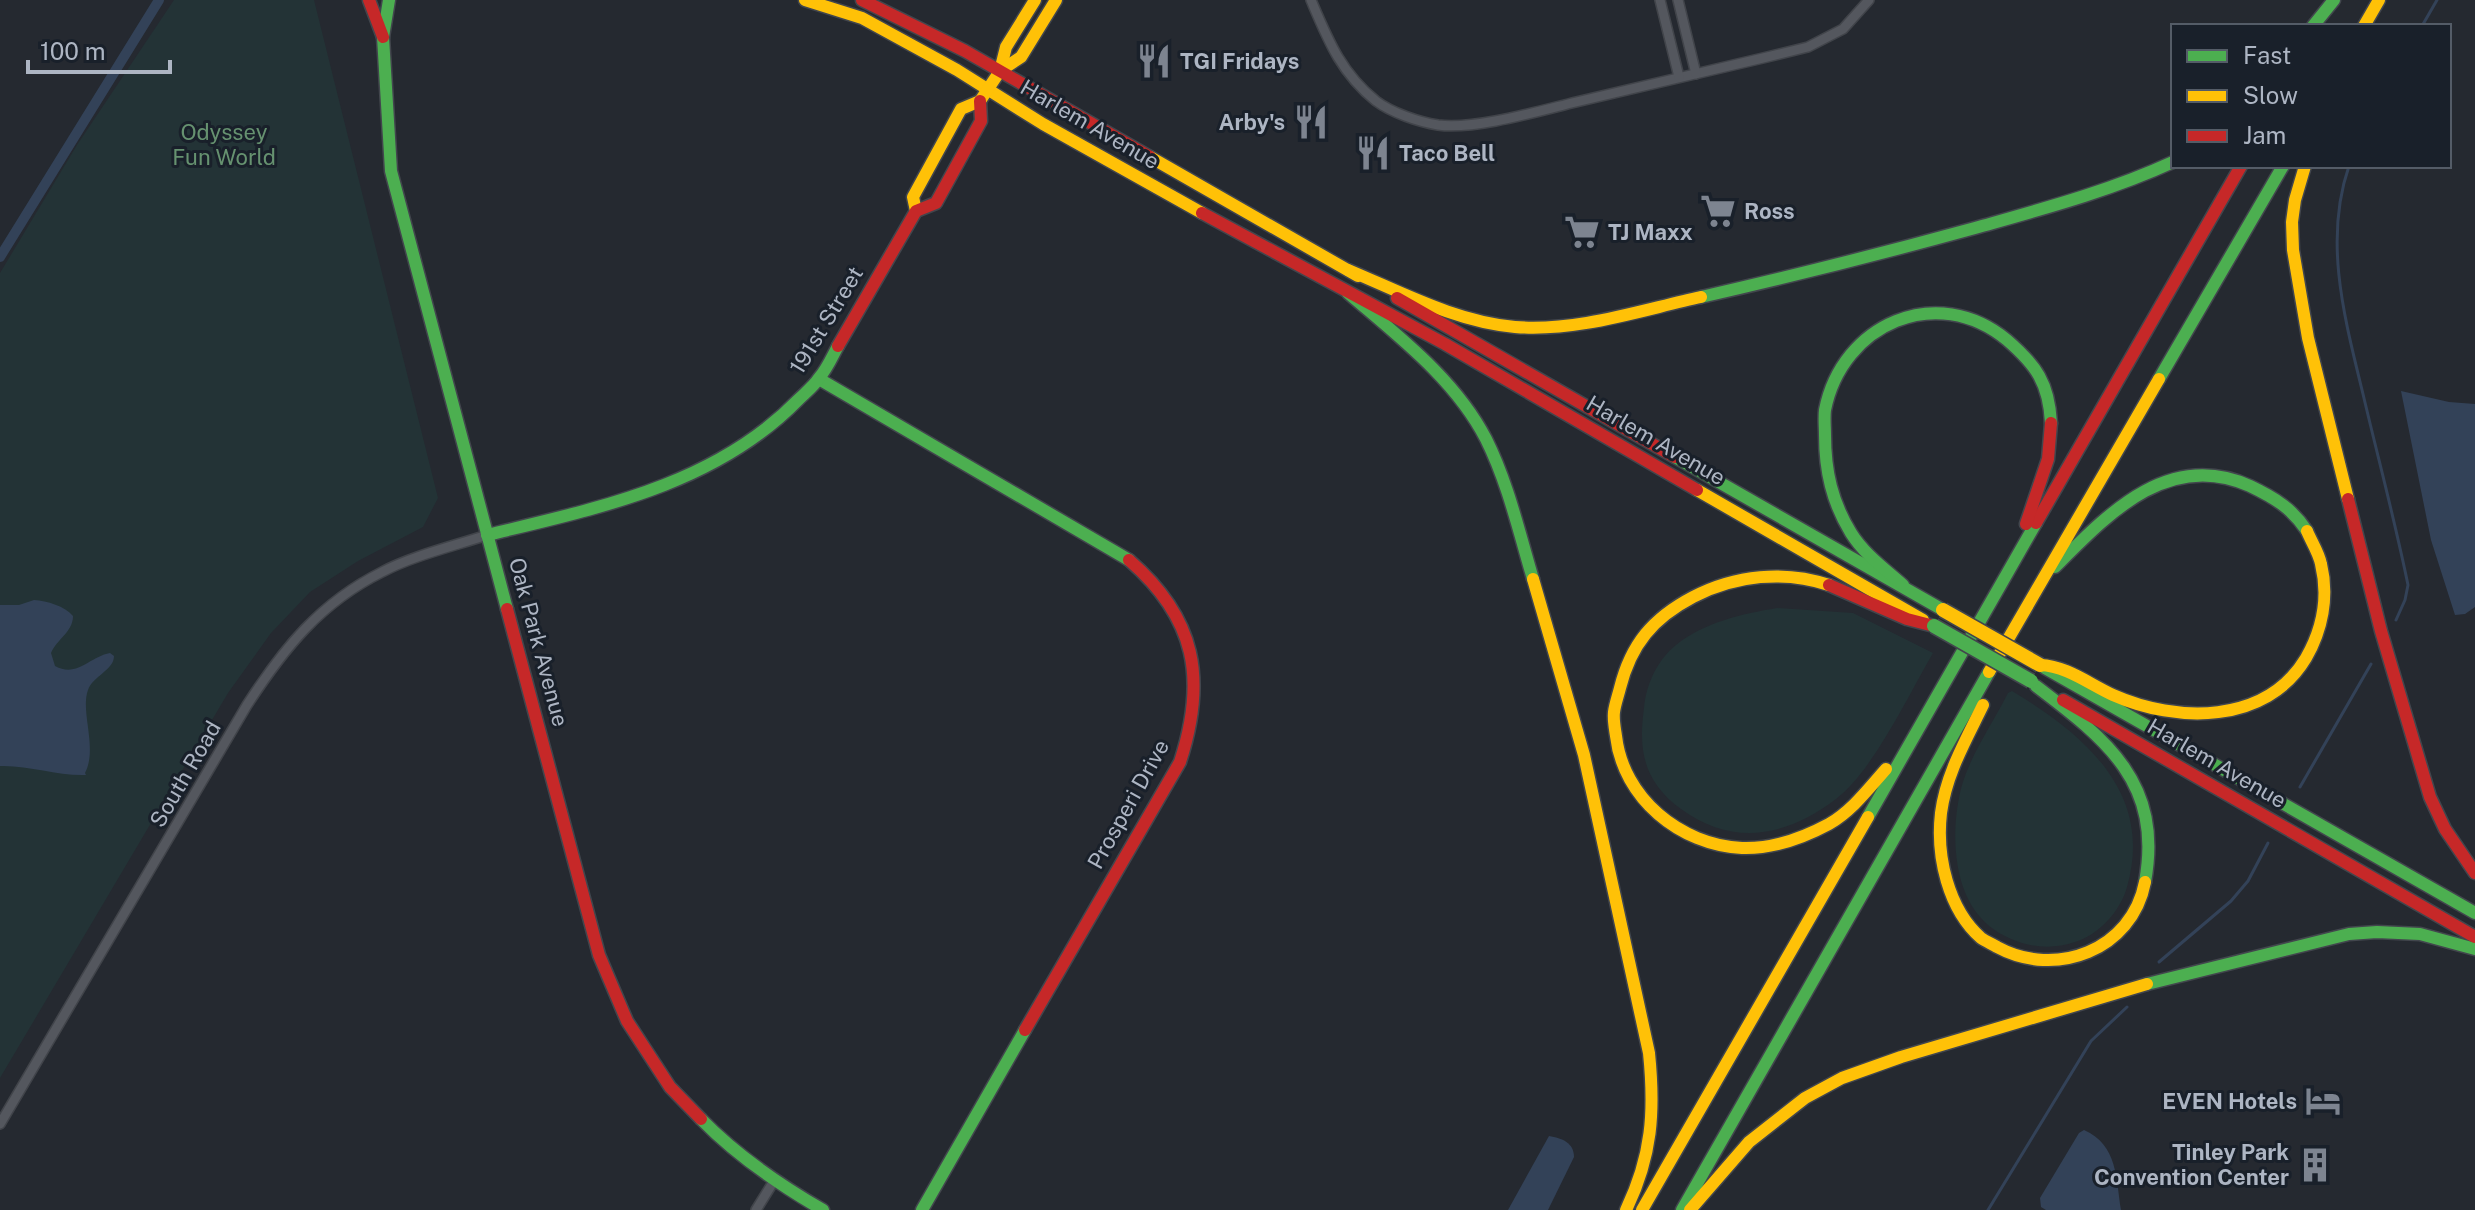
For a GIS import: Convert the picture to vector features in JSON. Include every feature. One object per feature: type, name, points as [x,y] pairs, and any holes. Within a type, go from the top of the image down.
[{"type":"main road","points":[[369,0],[383,37]]},
{"type":"main road","name":"Oak Park Avenue","points":[[389,0],[383,37],[391,171],[599,955],[627,1021],[670,1087],[722,1141],[774,1181],[823,1210]]},
{"type":"main road","name":"Harlem Avenue","points":[[805,0],[862,18],[984,95],[1043,124],[1445,344],[2475,937]]},
{"type":"main road","name":"Harlem Avenue","points":[[862,0],[965,51],[2475,913]]},
{"type":"main road","name":"191st Street","points":[[916,211],[913,197],[961,109],[984,95],[1000,71],[1006,47],[1035,0]]},
{"type":"main road","name":"191st Street","points":[[1000,71],[1021,57],[1056,0]]},
{"type":"main road","points":[[2315,24],[2335,0]]},
{"type":"main road","points":[[2322,24],[2335,0]]},
{"type":"main road","points":[[2365,24],[2379,0]]},
{"type":"main road","points":[[2376,24],[2388,0]]},
{"type":"main road","name":"191st Street","points":[[487,535],[627,500],[696,474],[757,437],[802,398],[819,379],[916,211],[936,203],[981,121],[984,95]]},
{"type":"main road","points":[[1348,270],[1481,322],[1516,327],[1562,326],[1759,284],[1919,243],[2116,185],[2171,163]]},
{"type":"main road","points":[[1642,1210],[2240,168]]},
{"type":"main road","points":[[1682,1210],[2040,583],[2282,168]]},
{"type":"main road","points":[[2305,168],[2294,211],[2293,250],[2308,338],[2381,631],[2430,797],[2445,829],[2475,873]]},
{"type":"main road","points":[[1348,293],[1435,370],[1454,392],[1490,448],[1509,498],[1584,755],[1653,1073],[1654,1101],[1649,1150],[1641,1178],[1626,1210]]},
{"type":"main road","points":[[1903,585],[1854,538],[1829,483],[1822,434],[1826,400],[1840,367],[1853,351],[1888,323],[1934,312],[1959,312],[1985,322],[2009,337],[2041,375],[2051,420],[2047,469],[2009,569]]},
{"type":"main road","name":"Prosperi Drive","points":[[819,379],[1127,558],[1148,576],[1174,610],[1190,651],[1195,679],[1195,707],[1180,762],[922,1210]]},
{"type":"main road","points":[[2040,583],[2107,515],[2130,499],[2157,485],[2181,478],[2208,476],[2251,484],[2278,498],[2291,510],[2309,532],[2317,550],[2323,565],[2326,591],[2320,633],[2300,670],[2271,695],[2234,710],[2197,714],[2149,708],[2130,702],[2055,665],[2040,665]]},
{"type":"main road","points":[[1911,741],[1860,799],[1830,824],[1777,846],[1735,849],[1689,836],[1666,822],[1646,804],[1622,764],[1614,708],[1628,659],[1653,624],[1692,597],[1734,582],[1782,576],[1823,582],[1905,619],[1934,626]]},
{"type":"main road","points":[[1985,681],[1984,702],[1956,758],[1944,796],[1940,832],[1945,882],[1958,912],[1983,941],[2021,960],[2054,962],[2075,959],[2094,951],[2125,925],[2144,893],[2150,841],[2140,796],[2121,761],[2095,733],[2033,683]]},
{"type":"main road","points":[[1690,1210],[1749,1142],[1794,1105],[1842,1078],[1901,1057],[2128,989],[2349,934],[2420,934],[2475,949]]},
{"type":"street","points":[[1311,0],[1334,55],[1378,103],[1405,115],[1441,125],[1508,117],[1808,47],[1843,29],[1869,0]]},
{"type":"street","points":[[1660,0],[1679,77]]},
{"type":"street","points":[[1678,0],[1696,74]]},
{"type":"street","name":"South Road","points":[[0,1124],[239,719],[275,663],[307,624],[342,594],[384,570],[487,535]]},
{"type":"street","points":[[756,1210],[774,1181]]},
{"type":"green space","name":"Odyssey Fun World","points":[[174,0],[314,0],[438,498],[423,527],[358,561],[310,592],[271,633],[228,693],[0,1078],[0,273],[77,145]]},
{"type":"green space","points":[[1777,608],[1853,613],[1933,653],[1877,751],[1836,799],[1798,822],[1779,829],[1740,833],[1720,829],[1681,809],[1651,777],[1642,738],[1647,691],[1663,658],[1687,637],[1724,620]]},
{"type":"green space","points":[[2012,691],[2065,727],[2088,748],[2107,770],[2122,795],[2131,823],[2133,853],[2127,887],[2120,904],[2092,934],[2062,945],[2028,945],[1994,930],[1971,904],[1959,872],[1955,836],[1962,785],[1977,749]]},
{"type":"water","points":[[2401,391],[2449,402],[2475,404],[2475,607],[2465,614],[2455,615],[2431,540]]},
{"type":"water","points":[[34,600],[65,609],[73,616],[70,627],[51,653],[55,666],[70,670],[103,655],[110,653],[114,656],[111,665],[88,690],[86,709],[90,753],[86,775],[0,766],[0,605],[19,605]]},
{"type":"water","points":[[2084,1130],[2095,1136],[2109,1154],[2116,1175],[2121,1210],[2046,1210],[2041,1207],[2040,1198],[2079,1133]]},
{"type":"water","points":[[1549,1136],[1566,1142],[1572,1148],[1574,1157],[1548,1210],[1508,1210]]},
{"type":"waterway","points":[[0,257],[159,0]]},
{"type":"waterway","points":[[2423,24],[2437,0]]},
{"type":"waterway","points":[[2348,168],[2341,194],[2337,252],[2350,338],[2408,585],[2396,620]]},
{"type":"waterway","points":[[2300,787],[2371,664]]},
{"type":"waterway","points":[[2159,962],[2231,901],[2248,881],[2268,843]]},
{"type":"waterway","points":[[1988,1210],[2091,1041],[2127,1007]]},
{"type":"traffic: fast","points":[[389,0],[383,37],[391,171],[507,609]]},
{"type":"traffic: fast","points":[[2315,24],[2334,0]]},
{"type":"traffic: fast","points":[[1701,297],[2025,214],[2100,191],[2171,163]]},
{"type":"traffic: fast","points":[[2159,379],[2282,168]]},
{"type":"traffic: fast","points":[[1348,293],[1424,360],[1473,417],[1501,473],[1533,579]]},
{"type":"traffic: fast","points":[[1903,585],[1856,541],[1839,510],[1828,474],[1825,410],[1835,380],[1851,355],[1872,335],[1896,321],[1923,314],[1951,314],[1980,323],[2007,340],[2033,367],[2044,386],[2051,423]]},
{"type":"traffic: fast","points":[[487,535],[612,503],[692,473],[730,453],[765,429],[809,389],[838,346]]},
{"type":"traffic: fast","points":[[819,379],[1129,560]]},
{"type":"traffic: fast","points":[[1675,457],[1943,610]]},
{"type":"traffic: fast","points":[[2055,567],[2096,527],[2141,493],[2166,482],[2192,476],[2220,477],[2250,486],[2282,504],[2307,531]]},
{"type":"traffic: fast","points":[[1868,817],[2036,523]]},
{"type":"traffic: fast","points":[[1934,626],[2031,681]]},
{"type":"traffic: fast","points":[[2045,668],[2475,913]]},
{"type":"traffic: fast","points":[[1682,1210],[1989,672]]},
{"type":"traffic: fast","points":[[2036,686],[2086,725],[2124,767],[2146,817],[2148,847],[2145,882]]},
{"type":"traffic: fast","points":[[2147,984],[2349,934],[2420,934],[2475,949]]},
{"type":"traffic: fast","points":[[922,1210],[1025,1030]]},
{"type":"traffic: fast","points":[[701,1119],[759,1169],[823,1210]]},
{"type":"traffic: slow","points":[[805,0],[862,18],[1202,213]]},
{"type":"traffic: slow","points":[[916,211],[913,197],[961,109],[980,101],[1000,71],[1006,47],[1035,0]]},
{"type":"traffic: slow","points":[[1000,71],[1021,57],[1056,0]]},
{"type":"traffic: slow","points":[[2365,24],[2379,0]]},
{"type":"traffic: slow","points":[[1150,157],[1358,276]]},
{"type":"traffic: slow","points":[[2304,168],[2295,200],[2293,250],[2308,338],[2348,499]]},
{"type":"traffic: slow","points":[[1348,270],[1450,313],[1515,327],[1585,323],[1701,297]]},
{"type":"traffic: slow","points":[[1989,672],[2159,379]]},
{"type":"traffic: slow","points":[[1697,490],[1923,620]]},
{"type":"traffic: slow","points":[[2040,665],[2078,676],[2113,695],[2164,710],[2218,712],[2244,707],[2268,696],[2289,680],[2306,658],[2320,625],[2324,601],[2323,576],[2319,556],[2307,531]]},
{"type":"traffic: slow","points":[[1829,585],[1778,576],[1743,580],[1693,597],[1655,623],[1630,658],[1616,703],[1614,715],[1621,758],[1630,779],[1658,814],[1697,838],[1742,848],[1787,842],[1829,824],[1853,806],[1886,769]]},
{"type":"traffic: slow","points":[[1533,579],[1584,755],[1649,1053],[1652,1095],[1650,1133],[1641,1171],[1626,1210]]},
{"type":"traffic: slow","points":[[1943,610],[2040,665]]},
{"type":"traffic: slow","points":[[1983,705],[1952,771],[1941,813],[1940,847],[1947,881],[1960,912],[1970,926],[1984,940],[2020,956],[2043,960],[2066,958],[2088,952],[2108,941],[2125,925],[2137,906],[2145,882]]},
{"type":"traffic: slow","points":[[1642,1210],[1868,817]]},
{"type":"traffic: slow","points":[[1690,1210],[1749,1142],[1805,1098],[1842,1078],[1901,1057],[2147,984]]},
{"type":"traffic: jam","points":[[369,0],[383,37]]},
{"type":"traffic: jam","points":[[862,0],[965,51],[1150,157]]},
{"type":"traffic: jam","points":[[838,346],[916,211],[936,203],[981,121],[980,101]]},
{"type":"traffic: jam","points":[[2036,523],[2240,168]]},
{"type":"traffic: jam","points":[[1202,213],[1445,344],[1697,490]]},
{"type":"traffic: jam","points":[[1397,298],[1675,457]]},
{"type":"traffic: jam","points":[[2026,524],[2048,459],[2051,423]]},
{"type":"traffic: jam","points":[[2348,499],[2381,631],[2430,797],[2445,829],[2475,873]]},
{"type":"traffic: jam","points":[[1025,1030],[1180,762],[1188,732],[1193,704],[1193,677],[1190,652],[1182,628],[1152,582],[1129,560]]},
{"type":"traffic: jam","points":[[1829,585],[1907,619],[1934,626]]},
{"type":"traffic: jam","points":[[507,609],[599,955],[627,1021],[670,1087],[701,1119]]},
{"type":"traffic: jam","points":[[2063,700],[2475,937]]},
{"type":"place","name":"TGI Fridays","points":[[1154,61]]},
{"type":"place","name":"Arby's","points":[[1311,122]]},
{"type":"place","name":"Taco Bell","points":[[1373,153]]},
{"type":"place","name":"Ross","points":[[1718,211]]},
{"type":"place","name":"TJ Maxx","points":[[1582,232]]},
{"type":"place","name":"EVEN Hotels","points":[[2323,1101]]},
{"type":"place","name":"Tinley Park Convention Center","points":[[2315,1165]]}]
